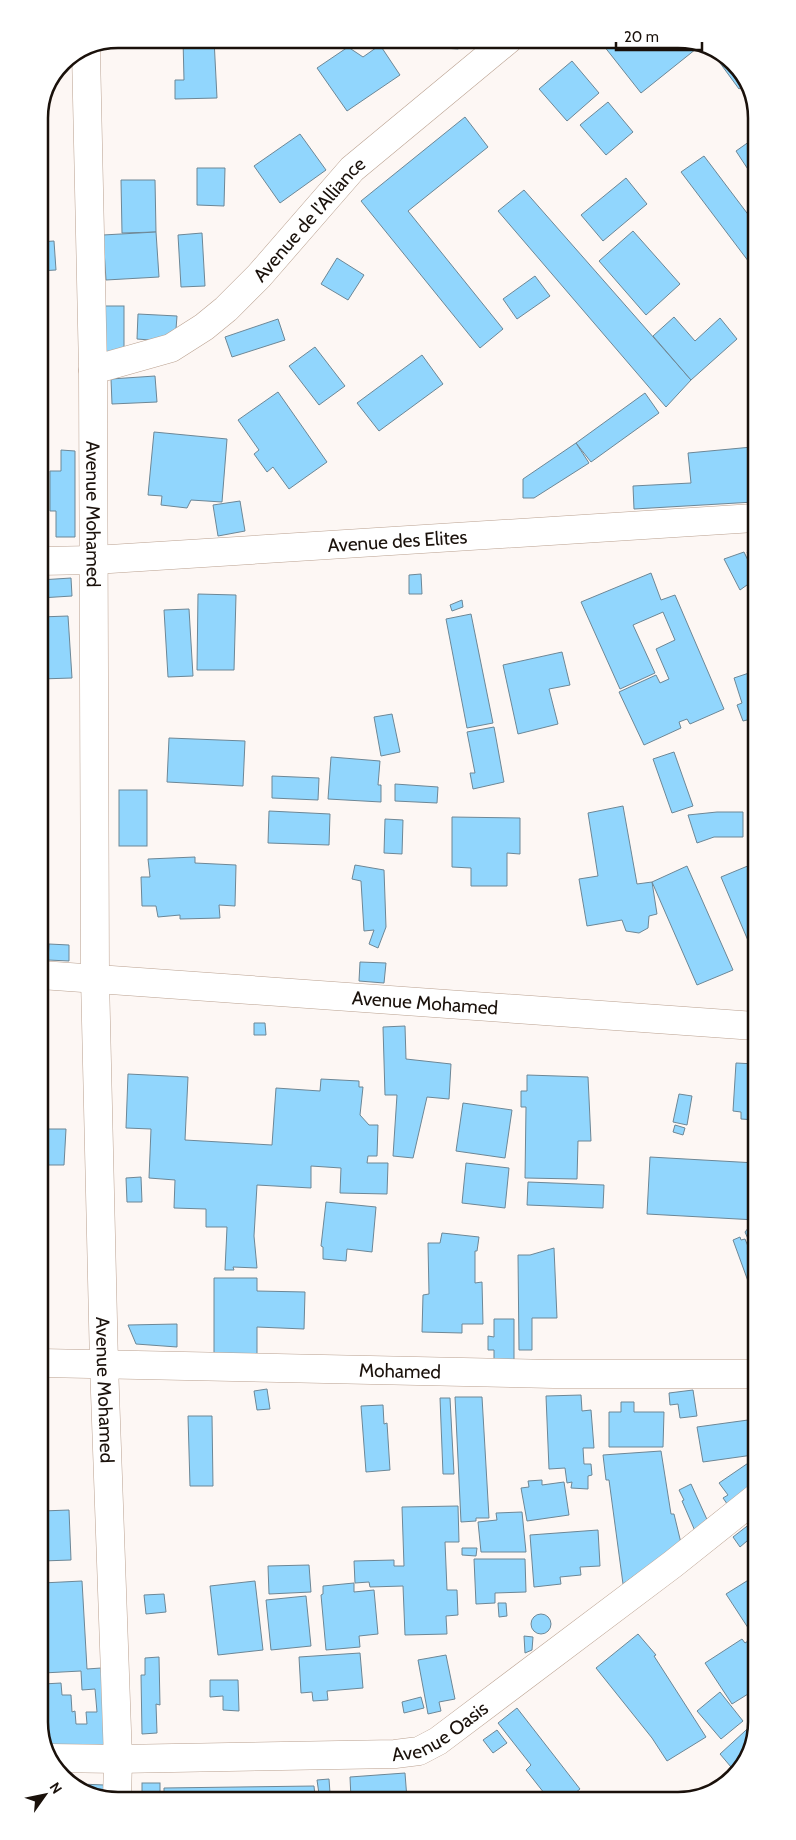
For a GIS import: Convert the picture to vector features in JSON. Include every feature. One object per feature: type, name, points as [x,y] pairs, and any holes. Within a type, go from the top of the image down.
[{"type":"street","name":"Avenue de l'Alliance","points":[[93,370],[165,351],[204,327],[226,309],[259,276],[352,169],[498,48]]},
{"type":"street","name":"Avenue Mohamed","points":[[86,55],[93,370],[95,978],[104,1364],[118,1759],[117,1792]]},
{"type":"street","name":"Avenue des Elites","points":[[48,561],[94,560],[748,518]]},
{"type":"street","name":"Avenue Mohamed","points":[[47,975],[748,1025]]},
{"type":"street","name":"Mohamed","points":[[47,1363],[544,1373],[748,1374]]},
{"type":"street","name":"Avenue Oasis","points":[[58,1758],[118,1759],[395,1754],[419,1751],[438,1741],[665,1570],[748,1504]]},
{"type":"building","points":[[183,48],[214,48],[217,98],[175,99],[175,80],[184,80]]},
{"type":"building","points":[[347,48],[363,57],[376,48],[382,48],[400,75],[347,111],[317,68]]},
{"type":"building","points":[[606,48],[683,48],[695,50],[641,93]]},
{"type":"building","points":[[572,61],[599,93],[567,121],[539,89]]},
{"type":"building","points":[[720,63],[728,68],[741,87],[739,89]]},
{"type":"building","points":[[608,102],[633,132],[606,155],[580,125]]},
{"type":"building","points":[[465,117],[488,147],[408,211],[503,329],[480,348],[361,201]]},
{"type":"building","points":[[300,134],[326,170],[280,203],[254,166]]},
{"type":"building","points":[[748,143],[748,169],[736,151]]},
{"type":"building","points":[[704,156],[748,214],[748,261],[681,172]]},
{"type":"building","points":[[197,168],[225,168],[224,206],[197,205]]},
{"type":"building","points":[[626,178],[647,204],[603,241],[581,215]]},
{"type":"building","points":[[121,180],[155,180],[156,232],[122,233]]},
{"type":"building","points":[[524,190],[691,380],[666,407],[498,211]]},
{"type":"building","points":[[633,231],[680,284],[646,315],[599,261]]},
{"type":"building","points":[[156,232],[159,277],[106,280],[103,235]]},
{"type":"building","points":[[202,233],[205,286],[181,287],[178,235]]},
{"type":"building","points":[[48,241],[54,241],[56,270],[48,270]]},
{"type":"building","points":[[337,258],[364,275],[348,300],[321,284]]},
{"type":"building","points":[[535,276],[550,296],[517,319],[503,299]]},
{"type":"building","points":[[104,306],[124,306],[124,353],[104,353]]},
{"type":"building","points":[[138,314],[177,316],[175,342],[137,339]]},
{"type":"building","points":[[674,317],[695,341],[720,318],[737,339],[691,380],[653,336]]},
{"type":"building","points":[[278,319],[285,340],[232,357],[225,337]]},
{"type":"building","points":[[315,347],[345,386],[319,405],[289,366]]},
{"type":"building","points":[[422,355],[443,384],[379,431],[357,403]]},
{"type":"building","points":[[155,376],[157,402],[112,404],[111,379]]},
{"type":"building","points":[[278,392],[327,462],[289,489],[273,467],[267,472],[254,454],[259,450],[238,420]]},
{"type":"building","points":[[645,393],[659,413],[591,462],[576,443]]},
{"type":"building","points":[[154,432],[227,439],[222,502],[191,500],[187,508],[161,505],[162,496],[148,495]]},
{"type":"building","points":[[576,443],[589,463],[534,498],[523,498],[523,479]]},
{"type":"building","points":[[748,447],[748,502],[634,509],[633,486],[691,483],[688,453]]},
{"type":"building","points":[[61,450],[75,451],[75,537],[56,537],[56,511],[50,511],[50,471],[61,471]]},
{"type":"building","points":[[240,501],[245,531],[218,536],[213,505]]},
{"type":"building","points":[[744,552],[748,560],[748,584],[740,590],[724,559]]},
{"type":"building","points":[[651,573],[661,600],[675,595],[724,709],[690,724],[687,719],[679,722],[681,728],[644,745],[619,692],[656,675],[660,683],[669,679],[656,649],[675,640],[663,612],[633,625],[655,673],[620,689],[581,602]]},
{"type":"building","points":[[421,574],[422,594],[409,594],[409,575]]},
{"type":"building","points":[[71,578],[72,596],[48,598],[48,580]]},
{"type":"building","points":[[198,594],[236,595],[234,670],[197,670]]},
{"type":"building","points":[[462,600],[463,607],[452,611],[450,605]]},
{"type":"building","points":[[189,609],[193,676],[168,677],[164,610]]},
{"type":"building","points":[[471,614],[493,723],[467,728],[446,619]]},
{"type":"building","points":[[68,616],[72,678],[48,679],[48,617]]},
{"type":"building","points":[[562,652],[570,685],[549,689],[558,724],[518,734],[503,665]]},
{"type":"building","points":[[748,673],[748,720],[743,721],[737,705],[742,703],[734,678]]},
{"type":"building","points":[[392,714],[400,752],[381,756],[374,717]]},
{"type":"building","points":[[494,727],[504,782],[473,789],[470,773],[475,773],[467,732]]},
{"type":"building","points":[[169,738],[245,741],[243,786],[167,782]]},
{"type":"building","points":[[674,752],[693,806],[672,813],[653,759]]},
{"type":"building","points":[[331,757],[380,761],[378,785],[381,785],[381,802],[328,799]]},
{"type":"building","points":[[272,776],[319,778],[318,800],[272,798]]},
{"type":"building","points":[[395,784],[438,787],[437,803],[395,801]]},
{"type":"building","points":[[119,790],[147,790],[147,846],[119,846]]},
{"type":"building","points":[[623,806],[637,884],[652,882],[657,914],[649,916],[648,928],[639,933],[626,931],[622,920],[587,926],[579,879],[598,876],[588,813]]},
{"type":"building","points":[[269,811],[330,814],[329,845],[268,843]]},
{"type":"building","points":[[743,812],[743,837],[714,837],[697,843],[688,815]]},
{"type":"building","points":[[452,817],[520,818],[520,854],[507,853],[507,886],[471,886],[471,868],[452,867]]},
{"type":"building","points":[[385,819],[403,820],[402,854],[384,853]]},
{"type":"building","points":[[195,857],[195,863],[236,865],[235,906],[219,905],[220,918],[180,919],[180,915],[158,917],[156,906],[142,906],[141,877],[150,877],[148,859]]},
{"type":"building","points":[[355,865],[384,870],[386,927],[378,948],[369,944],[374,930],[364,931],[361,881],[352,879]]},
{"type":"building","points":[[687,866],[733,970],[697,985],[652,882]]},
{"type":"building","points":[[748,866],[748,941],[721,877]]},
{"type":"building","points":[[49,944],[69,945],[69,961],[48,960]]},
{"type":"building","points":[[360,962],[386,963],[384,983],[359,981]]},
{"type":"building","points":[[254,1023],[265,1023],[266,1035],[254,1035]]},
{"type":"building","points":[[405,1026],[406,1059],[451,1064],[449,1099],[427,1097],[413,1158],[393,1156],[397,1095],[385,1095],[383,1027]]},
{"type":"building","points":[[736,1063],[748,1064],[748,1119],[741,1119],[741,1112],[733,1111]]},
{"type":"building","points":[[128,1074],[188,1077],[185,1140],[272,1145],[276,1088],[320,1091],[321,1079],[359,1081],[359,1087],[363,1087],[360,1115],[369,1125],[378,1125],[377,1156],[368,1156],[367,1163],[388,1163],[387,1194],[340,1193],[341,1168],[311,1166],[311,1188],[257,1185],[254,1236],[257,1268],[233,1267],[234,1270],[225,1270],[227,1227],[206,1227],[206,1209],[174,1208],[175,1180],[149,1178],[151,1129],[126,1128]]},
{"type":"building","points":[[527,1075],[588,1077],[591,1141],[578,1141],[577,1179],[525,1178],[526,1107],[521,1107],[521,1091],[527,1091]]},
{"type":"building","points":[[679,1094],[692,1096],[687,1125],[673,1122]]},
{"type":"building","points":[[463,1103],[512,1110],[505,1158],[456,1151]]},
{"type":"building","points":[[675,1125],[685,1128],[683,1135],[673,1132]]},
{"type":"building","points":[[47,1129],[66,1129],[64,1165],[47,1165]]},
{"type":"building","points":[[650,1157],[748,1163],[748,1220],[647,1214]]},
{"type":"building","points":[[466,1163],[509,1168],[505,1208],[462,1203]]},
{"type":"building","points":[[141,1177],[142,1202],[127,1202],[126,1178]]},
{"type":"building","points":[[528,1182],[604,1185],[603,1208],[527,1205]]},
{"type":"building","points":[[326,1202],[376,1207],[372,1252],[347,1249],[346,1261],[323,1259],[323,1247],[321,1246]]},
{"type":"building","points":[[748,1228],[748,1239],[745,1232]]},
{"type":"building","points":[[442,1233],[479,1237],[477,1251],[475,1251],[475,1283],[482,1282],[483,1324],[462,1324],[462,1333],[422,1332],[423,1295],[429,1294],[428,1243],[440,1243]]},
{"type":"building","points":[[740,1237],[741,1240],[745,1239],[748,1246],[748,1281],[733,1240]]},
{"type":"building","points":[[554,1248],[557,1318],[532,1318],[532,1350],[519,1350],[518,1255],[530,1255]]},
{"type":"building","points":[[214,1278],[257,1278],[257,1291],[305,1292],[304,1329],[257,1327],[257,1354],[214,1354]]},
{"type":"building","points":[[494,1319],[514,1319],[514,1363],[494,1363],[494,1350],[488,1350],[488,1336],[494,1337]]},
{"type":"building","points":[[177,1324],[177,1347],[136,1344],[128,1325]]},
{"type":"building","points":[[267,1389],[270,1409],[257,1410],[254,1391]]},
{"type":"building","points":[[693,1390],[697,1416],[680,1418],[678,1404],[670,1405],[669,1393]]},
{"type":"building","points":[[581,1395],[582,1411],[591,1410],[594,1448],[583,1448],[584,1464],[591,1464],[592,1475],[588,1476],[588,1489],[571,1488],[572,1482],[567,1483],[565,1468],[549,1469],[546,1396]]},
{"type":"building","points":[[455,1397],[482,1397],[489,1518],[476,1518],[476,1521],[461,1522]]},
{"type":"building","points":[[440,1398],[450,1398],[454,1474],[443,1474]]},
{"type":"building","points":[[621,1402],[634,1402],[634,1412],[664,1412],[663,1447],[609,1447],[609,1412],[621,1412]]},
{"type":"building","points":[[383,1405],[384,1424],[387,1423],[390,1470],[366,1472],[361,1406]]},
{"type":"building","points":[[188,1416],[212,1416],[213,1486],[190,1486]]},
{"type":"building","points":[[748,1420],[748,1456],[703,1462],[697,1427]]},
{"type":"building","points":[[661,1451],[671,1514],[674,1514],[681,1543],[623,1584],[609,1480],[606,1480],[603,1455]]},
{"type":"building","points":[[748,1463],[748,1495],[730,1508],[723,1498],[728,1495],[719,1483]]},
{"type":"building","points":[[542,1480],[542,1485],[564,1482],[569,1515],[527,1521],[521,1488],[529,1487],[528,1481]]},
{"type":"building","points":[[691,1484],[709,1524],[695,1531],[679,1490]]},
{"type":"building","points":[[458,1506],[459,1542],[445,1542],[447,1590],[457,1590],[458,1615],[446,1616],[447,1634],[405,1635],[403,1586],[370,1587],[369,1582],[355,1583],[354,1561],[394,1560],[394,1566],[404,1566],[402,1507]]},
{"type":"building","points":[[69,1510],[71,1560],[47,1561],[47,1511]]},
{"type":"building","points":[[522,1512],[526,1552],[481,1552],[478,1522],[497,1520],[496,1513]]},
{"type":"building","points":[[748,1525],[748,1542],[747,1541],[740,1547],[733,1537]]},
{"type":"building","points":[[598,1530],[600,1566],[580,1567],[581,1575],[560,1577],[561,1584],[534,1587],[530,1535]]},
{"type":"building","points":[[462,1548],[477,1548],[476,1556],[462,1555]]},
{"type":"building","points":[[474,1559],[525,1559],[526,1592],[495,1593],[495,1603],[476,1604]]},
{"type":"building","points":[[309,1565],[311,1592],[269,1594],[268,1566]]},
{"type":"building","points":[[748,1580],[748,1628],[726,1594]]},
{"type":"building","points":[[82,1581],[87,1669],[101,1668],[108,1745],[52,1747],[51,1745],[47,1722],[47,1684],[61,1683],[62,1695],[71,1695],[72,1712],[75,1711],[76,1724],[87,1724],[86,1712],[97,1712],[95,1689],[82,1690],[81,1671],[47,1673],[47,1583]]},
{"type":"building","points":[[255,1581],[263,1650],[218,1655],[210,1586]]},
{"type":"building","points":[[354,1583],[354,1592],[374,1590],[378,1634],[359,1636],[360,1647],[326,1650],[321,1595],[323,1594],[323,1586]]},
{"type":"building","points":[[164,1594],[166,1612],[146,1614],[144,1595]]},
{"type":"building","points":[[306,1596],[311,1646],[271,1650],[266,1600]]},
{"type":"building","points":[[498,1603],[506,1603],[507,1616],[499,1617]]},
{"type":"building","points":[[541,1614],[548,1617],[551,1624],[548,1631],[541,1634],[534,1631],[531,1624],[534,1617]]},
{"type":"building","points":[[638,1634],[656,1655],[654,1656],[706,1737],[667,1761],[652,1738],[596,1668]]},
{"type":"building","points":[[524,1636],[533,1637],[532,1650],[525,1653]]},
{"type":"building","points":[[742,1639],[745,1643],[748,1641],[748,1694],[732,1704],[705,1663]]},
{"type":"building","points":[[360,1653],[363,1688],[327,1691],[328,1700],[313,1701],[312,1692],[301,1693],[299,1657]]},
{"type":"building","points":[[446,1655],[455,1699],[439,1702],[441,1711],[428,1714],[418,1660]]},
{"type":"building","points":[[159,1657],[160,1705],[156,1704],[157,1733],[142,1734],[141,1675],[145,1675],[145,1658]]},
{"type":"building","points":[[210,1680],[238,1680],[239,1711],[223,1710],[223,1696],[210,1697]]},
{"type":"building","points":[[720,1692],[743,1721],[721,1739],[697,1711]]},
{"type":"building","points":[[421,1697],[424,1708],[404,1713],[402,1702]]},
{"type":"building","points":[[517,1708],[580,1789],[576,1792],[543,1792],[526,1770],[531,1765],[498,1723]]},
{"type":"building","points":[[748,1729],[745,1745],[737,1761],[731,1767],[720,1754]]},
{"type":"building","points":[[497,1730],[507,1743],[493,1753],[483,1740]]},
{"type":"building","points":[[405,1773],[406,1792],[351,1792],[350,1777]]},
{"type":"building","points":[[329,1779],[330,1792],[319,1792],[317,1780]]},
{"type":"building","points":[[142,1783],[160,1783],[160,1792],[142,1792]]},
{"type":"building","points":[[85,1784],[104,1785],[104,1791]]},
{"type":"building","points":[[314,1786],[315,1792],[164,1792],[164,1788]]}]
